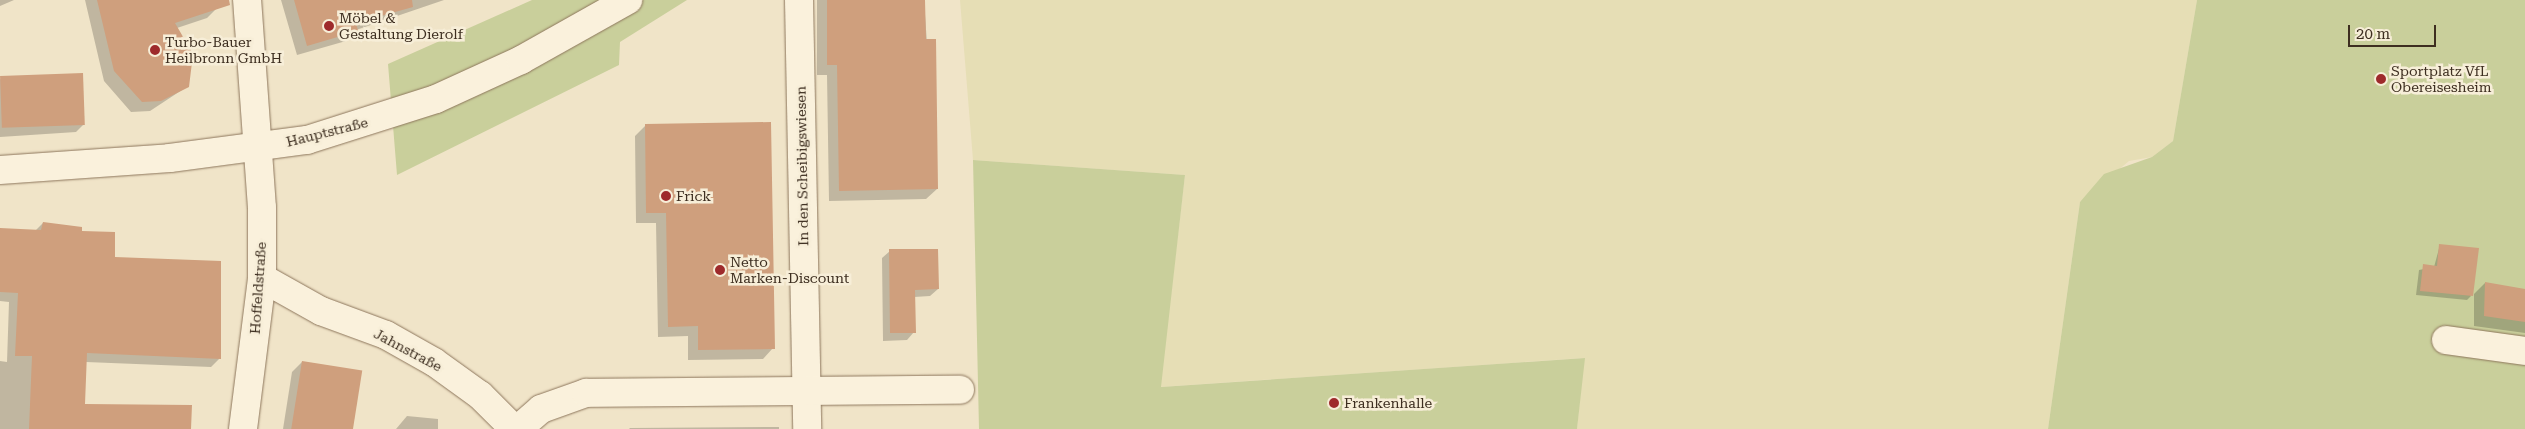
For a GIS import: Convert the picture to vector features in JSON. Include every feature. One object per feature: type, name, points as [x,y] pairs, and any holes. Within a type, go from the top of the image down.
[{"type":"street","name":"Hoffeldstraße","points":[[243,429],[262,278],[260,147],[247,0]]},
{"type":"street","name":"Hauptstraße","points":[[0,170],[260,147],[347,129],[436,99],[521,60],[628,0]]},
{"type":"street","name":"In den Scheibigswiesen","points":[[799,0],[807,429]]},
{"type":"street","name":"Jahnstraße","points":[[262,278],[321,311],[386,335],[434,362],[480,395],[514,429]]},
{"type":"street","points":[[2446,340],[2525,350]]},
{"type":"street","points":[[518,429],[541,409],[586,393],[960,390]]},
{"type":"shaded area","points":[[960,0],[2197,0],[2173,141],[2152,157],[2129,161],[2080,202],[2048,429],[1577,429],[1584,358],[1160,387],[1185,175],[973,160]]},
{"type":"green space","points":[[532,0],[687,0],[620,42],[619,65],[397,175],[388,64]]},
{"type":"green space","points":[[2197,0],[2525,0],[2525,429],[2048,429],[2080,202],[2104,174],[2152,157],[2173,141]]},
{"type":"green space","points":[[973,160],[1185,175],[1161,387],[1585,358],[1577,429],[979,429]]},
{"type":"building","name":"Turbo-Bauer Heilbronn GmbH","points":[[97,0],[229,0],[230,5],[175,23],[193,54],[189,87],[161,101],[142,102],[114,71]]},
{"type":"building","name":"Möbel & Gestaltung Dierolf","points":[[294,0],[412,0],[413,7],[356,23],[358,31],[307,46]]},
{"type":"building","points":[[827,0],[925,0],[926,39],[936,39],[938,189],[839,191],[837,65],[827,65]]},
{"type":"building","points":[[83,73],[85,125],[2,128],[0,76]]},
{"type":"building","name":"Netto Marken-Discount","points":[[771,122],[775,349],[698,350],[698,326],[668,327],[666,213],[646,213],[645,124]]},
{"type":"building","points":[[43,222],[82,227],[82,231],[115,232],[115,257],[221,261],[221,359],[87,353],[85,404],[192,405],[191,429],[29,429],[32,356],[15,356],[18,293],[0,292],[0,228],[41,230]]},
{"type":"building","points":[[2439,244],[2479,248],[2473,296],[2420,291],[2423,264],[2437,266]]},
{"type":"building","points":[[889,249],[938,249],[939,289],[915,290],[916,333],[890,333]]},
{"type":"building","points":[[2485,282],[2525,289],[2525,322],[2484,316]]},
{"type":"building","points":[[302,361],[362,371],[353,429],[291,429]]},
{"type":"place","name":"Möbel & Gestaltung Dierolf","points":[[329,26]]},
{"type":"place","name":"Turbo-Bauer Heilbronn GmbH","points":[[155,50]]},
{"type":"place","name":"Sportplatz VfL Obereisesheim","points":[[2381,79]]},
{"type":"place","name":"Frick","points":[[666,196]]},
{"type":"place","name":"Netto Marken-Discount","points":[[720,270]]},
{"type":"place","name":"Frankenhalle","points":[[1334,403]]}]
